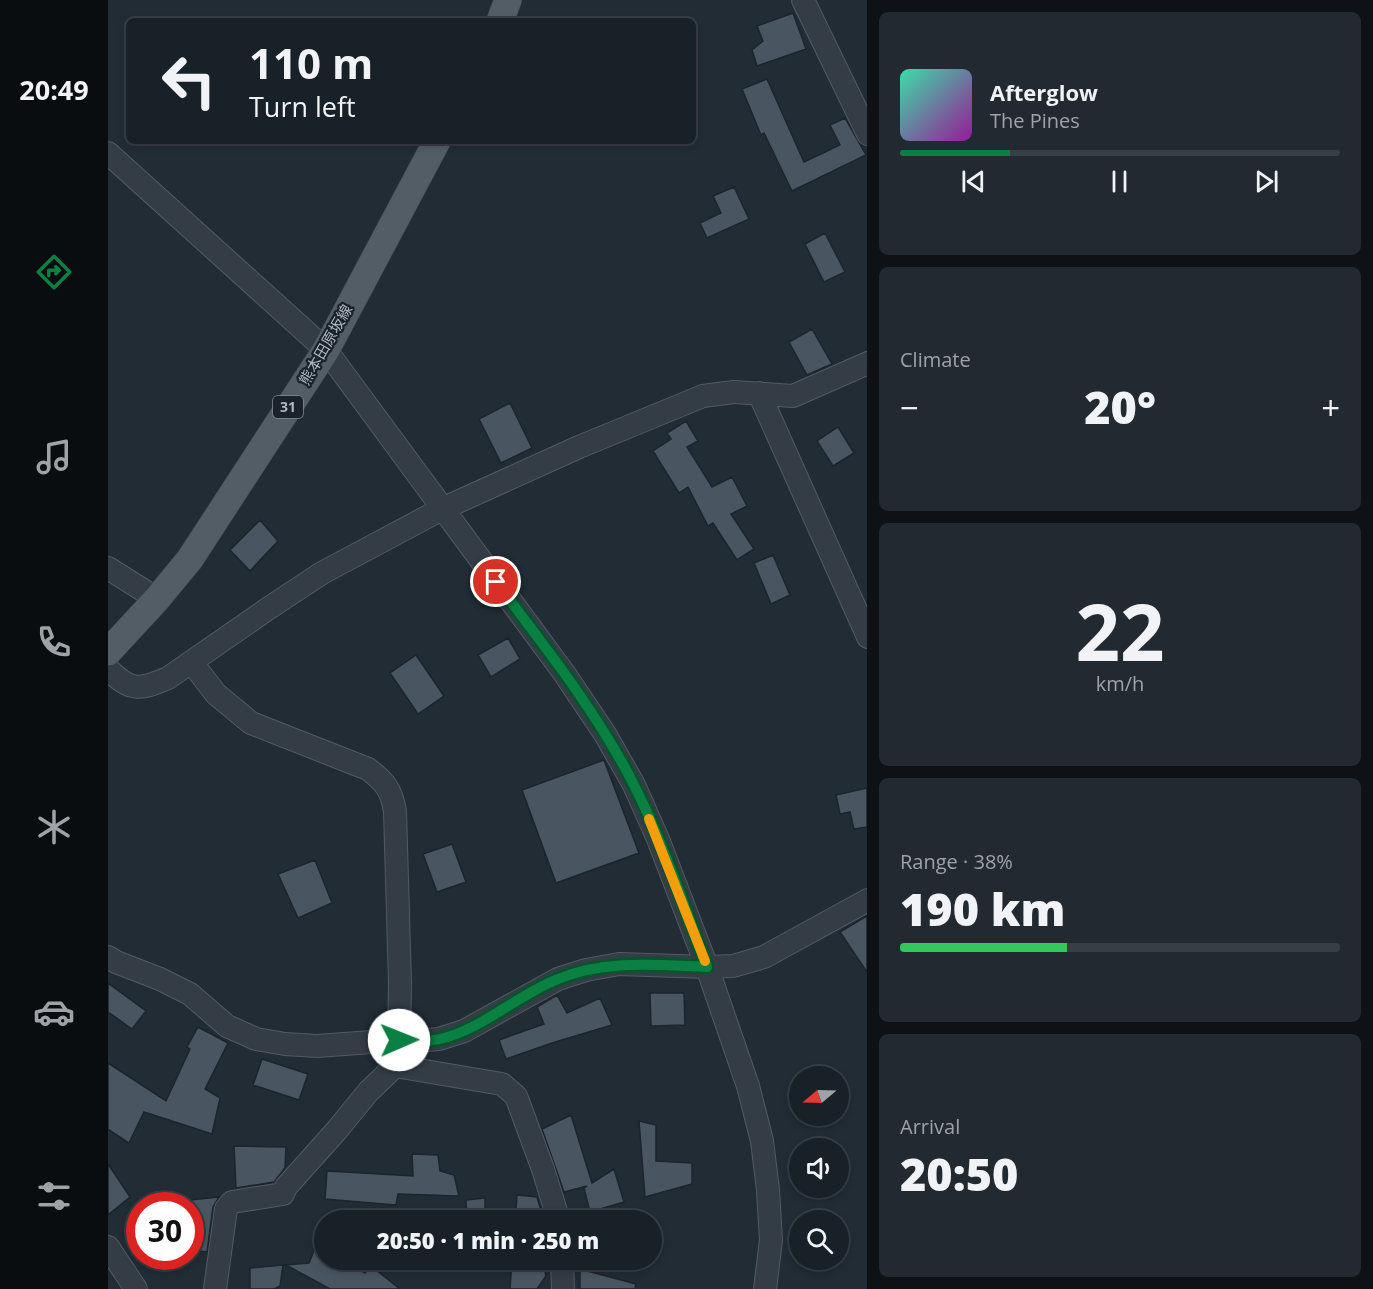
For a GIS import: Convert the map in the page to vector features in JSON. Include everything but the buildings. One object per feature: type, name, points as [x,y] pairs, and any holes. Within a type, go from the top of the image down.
[{"type":"main road","points":[[501,18],[508,0]]},
{"type":"main road","name":"熊本田原坂線","points":[[108,652],[190,559],[326,350],[435,144]]},
{"type":"street","points":[[803,0],[867,134]]},
{"type":"street","points":[[108,153],[326,350],[564,673],[605,734],[634,785],[653,828],[707,967],[748,1086],[762,1142],[768,1190],[771,1240],[765,1289]]},
{"type":"street","points":[[108,669],[126,685],[135,688],[150,686],[192,663],[268,608],[322,573],[442,509],[579,447],[703,396],[715,393],[759,393],[793,396],[867,363]]},
{"type":"street","points":[[759,393],[867,637]]},
{"type":"street","points":[[108,568],[157,599]]},
{"type":"street","points":[[192,663],[216,694],[251,723],[368,769],[382,781],[392,795],[395,811],[399,909],[399,1040],[395,1066],[368,1092],[286,1187],[283,1194],[232,1202],[226,1209],[215,1289]]},
{"type":"street","points":[[108,957],[190,994],[226,1026],[256,1039],[317,1046],[439,1039],[464,1031],[558,979],[586,970],[619,964],[733,966],[764,957],[867,900]]},
{"type":"street","points":[[395,1066],[502,1084],[516,1096],[556,1210]]},
{"type":"street","points":[[108,1247],[136,1289]]},
{"type":"street","points":[[562,1270],[563,1289]]},
{"type":"slow traffic","points":[[649,819],[705,961]]},
{"type":"route","points":[[399,1040],[439,1039],[464,1031],[558,979],[586,970],[619,964],[707,967],[658,839],[634,785],[605,734],[564,673],[496,582]]}]
